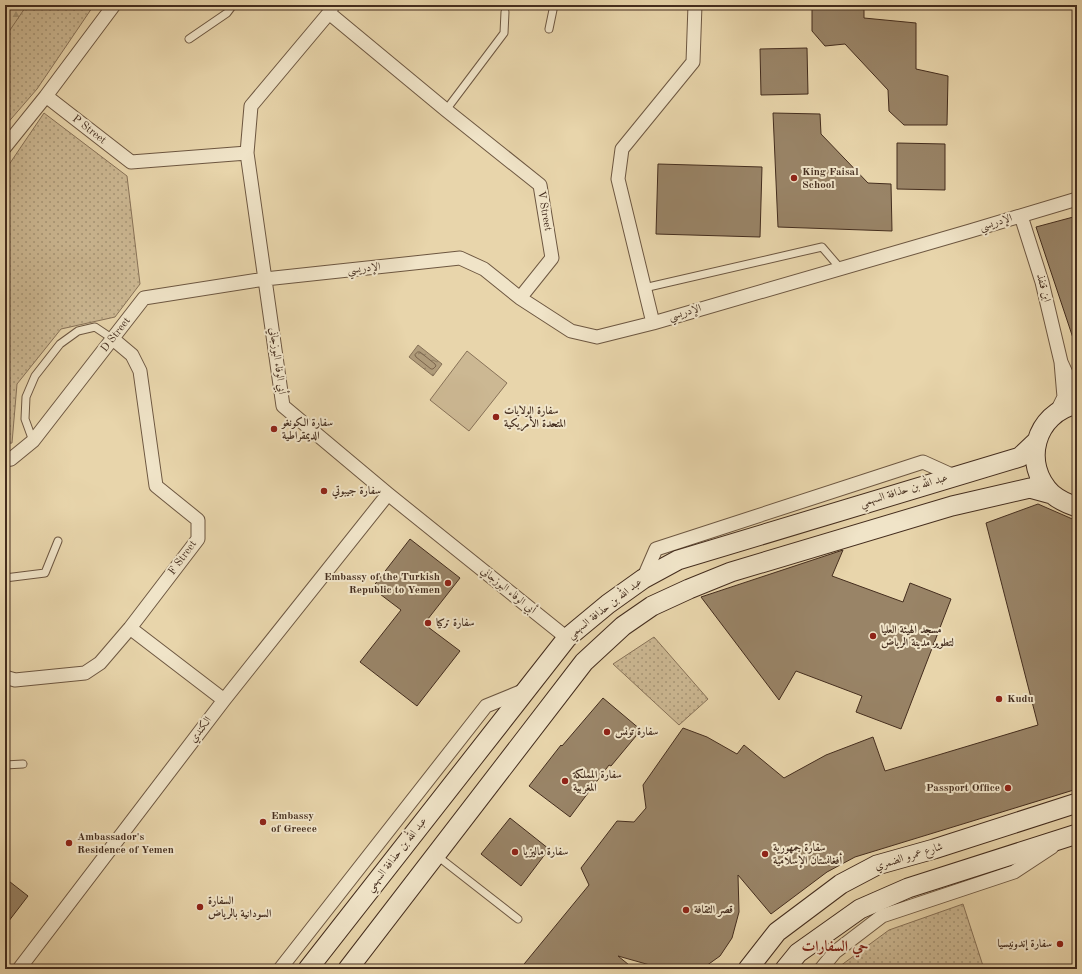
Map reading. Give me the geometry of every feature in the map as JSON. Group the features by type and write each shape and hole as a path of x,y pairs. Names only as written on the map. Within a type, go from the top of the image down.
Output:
{"street":[{"path":"5,146 46,96 114,5"},
{"path":"653,323 618,179 622,150 693,62 695,5"},
{"name":"V Street","path":"331,9 446,110 540,185 552,258 520,298"},
{"name":"أبي الوفاء البوزجاني","path":"331,9 251,106 247,153 283,406 388,494 567,638"},
{"name":"P Street","path":"46,96 131,162 247,153"},
{"name":"الإدريسي","path":"264,279 460,258 484,269 520,298 571,331 596,337 653,323 1077,199"},
{"name":"ابن قنفذ","path":"1021,216 1042,282 1060,362"},
{"name":"D Street","path":"5,460 10,459 33,441 144,298 264,279"},
{"name":"F Street","path":"5,677 15,680 85,673 100,663 130,628 198,539 198,520 156,486 140,372 132,355 113,338"},
{"path":"1060,362 1077,397"},
{"path":"1056,413 1064,397 1060,362"},
{"path":"1077,404 1069,406 1056,413 1044,425 1037,441 1035,455 1037,470 1043,483 1052,494 1064,502 1077,507"},
{"name":"عبد الله بن حذافة السهمي","path":"308,969 567,638 608,604 643,579 678,560 1020,457 1037,441"},
{"path":"348,969 584,662 623,626 652,606 731,572 952,506 1030,488 1052,494"},
{"name":"الكندي","path":"19,969 224,700 388,494"},
{"path":"130,628 224,700"},
{"path":"280,969 486,706 526,690"},
{"name":"شارع عمرو الضمري","path":"748,969 777,932 841,884 877,865 1077,804"},
{"path":"785,969 798,953 860,909 908,888 1072,836"},
{"path":"821,969 835,952 882,916 1014,872 1072,836"}],"lane":[{"path":"189,39 227,13 233,5"},
{"path":"549,29 554,5"},
{"path":"446,110 504,33 505,12"},
{"path":"644,288 822,247 840,268"},
{"path":"33,441 25,419 26,397 35,376 60,344 78,331 95,327 113,338"},
{"path":"5,578 45,573 58,541"},
{"path":"5,765 23,764"},
{"path":"436,854 518,919"}],"green space":[{"path":"5,5 94,5 37,89 5,126"},
{"path":"5,5 27,5 8,33 5,33"},
{"path":"44,113 127,176 140,284 115,317 61,329 17,384 12,443 5,444 5,167 8,166"},
{"path":"467,351 507,383 469,431 430,400"},
{"path":"654,637 708,699 679,725 613,664"},
{"path":"963,904 984,969 836,969 889,930"}],"water":[{"path":"418,345 442,364 433,376 409,357"}],"building":[{"path":"812,5 864,5 864,18 916,23 916,69 948,76 947,125 904,125 889,111 888,90 845,44 825,46 812,31"},
{"path":"807,48 808,94 761,95 760,49"},
{"path":"773,113 820,114 821,134 868,183 891,184 892,231 778,227"},
{"path":"897,143 945,144 945,190 897,189"},
{"path":"658,164 762,167 760,237 656,234"},
{"path":"1077,216 1077,343 1075,344 1036,227"},
{"path":"1038,504 1077,521 1077,789 855,857 827,872 771,914 738,875 739,912 732,938 720,956 706,966 694,969 664,969 618,956 634,969 520,969 589,885 581,868 617,821 634,822 646,808 643,785 683,728 707,737 737,754 744,745 784,778 826,755 873,737 885,771 1038,725 986,523"},
{"path":"410,539 460,578 424,624 460,651 417,706 360,662 401,610 372,588"},
{"path":"843,550 832,576 903,602 910,583 951,599 901,729 856,712 862,696 796,671 779,700 701,597"},
{"path":"603,698 641,730 611,766 609,765 570,817 529,786 561,745 562,746"},
{"name":"سفارة ماليزيا","path":"510,818 549,849 521,886 481,854"},
{"path":"5,878 28,896 5,926"}],"place":[{"name":"King Faisal School","path":"794,178"},
{"name":"سفارة الولايات المتحدة الأمريكية","path":"496,417"},
{"name":"سفارة الكونغو الديمقراطية","path":"274,429"},
{"name":"سفارة جيبوتي","path":"324,491"},
{"name":"Embassy of the Turkish Republic to Yemen","path":"448,583"},
{"name":"سفارة تركيا","path":"428,623"},
{"name":"مسجد الهيئة العليا لتطوير مدينة الرياض","path":"873,636"},
{"name":"Kudu","path":"999,699"},
{"name":"سفارة تونس","path":"607,732"},
{"name":"سفارة المملكة المغربية","path":"565,781"},
{"name":"Passport Office","path":"1008,788"},
{"name":"Embassy of Greece","path":"263,822"},
{"name":"Ambassador's Residence of Yemen","path":"69,843"},
{"name":"سفارة ماليزيا","path":"515,852"},
{"name":"سفارة جمهورية أفغانستان الإسلامية","path":"765,854"},
{"name":"السفارة السودانية بالرياض","path":"200,907"},
{"name":"قصر الثقافة","path":"686,910"},
{"name":"سفارة إندونيسيا","path":"1060,944"}],"district":[{"name":"حي السفارات","path":"835,947"}]}
